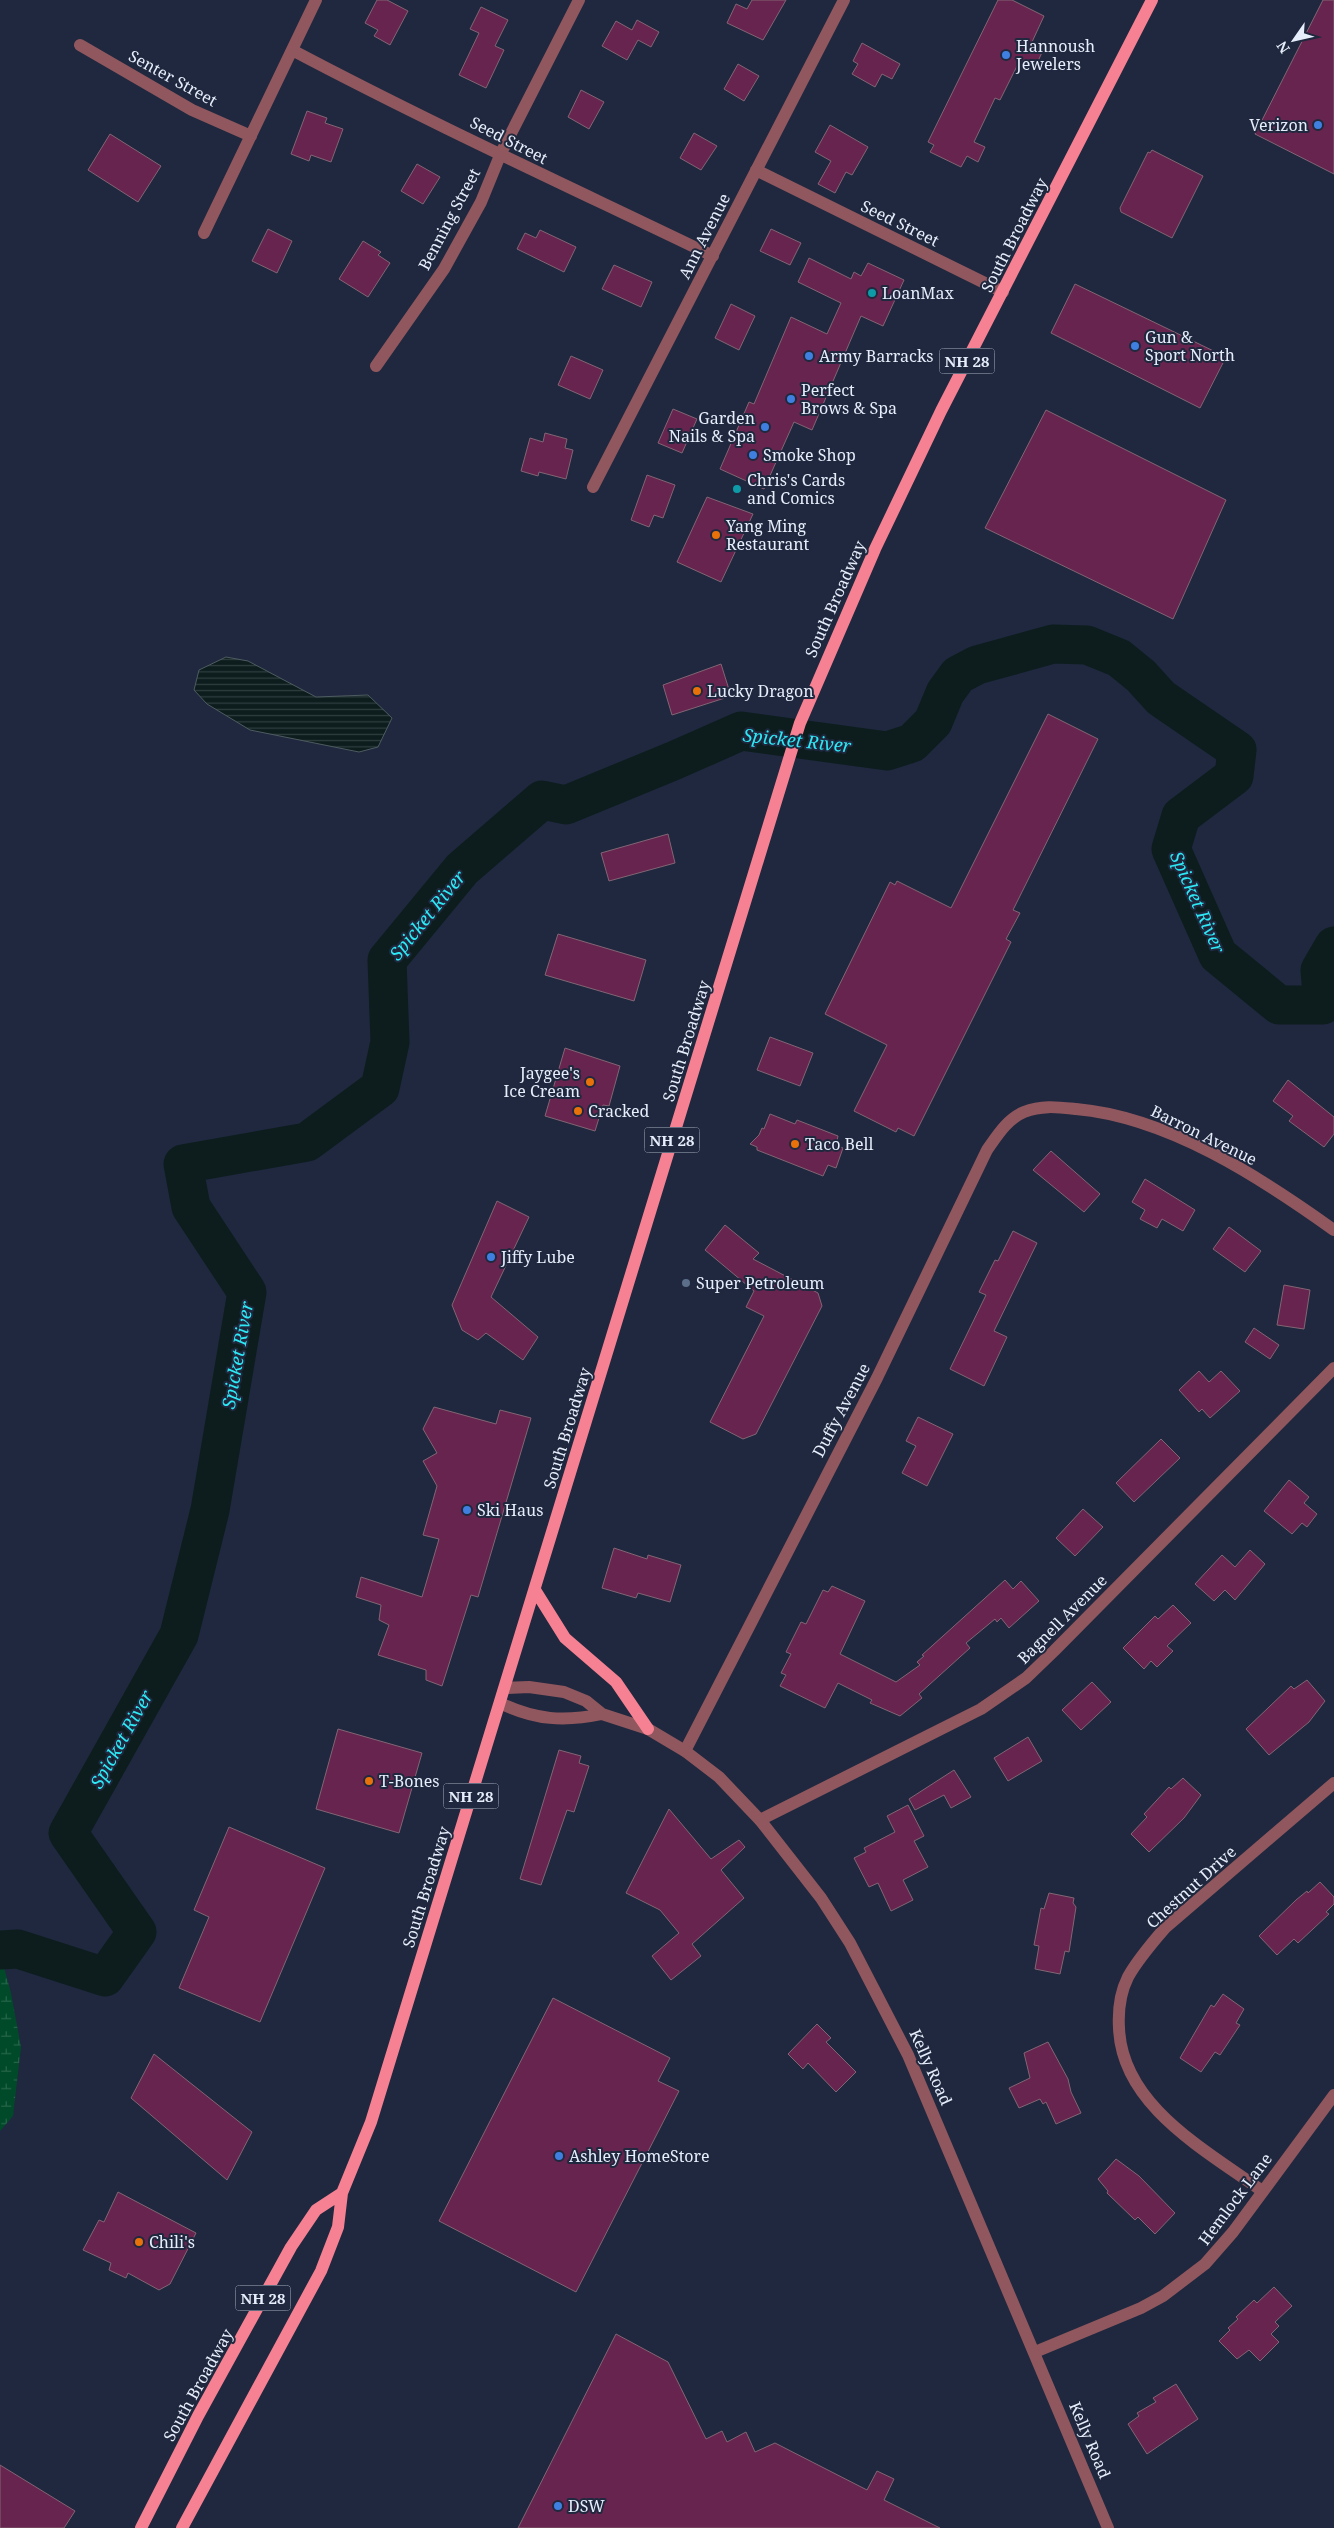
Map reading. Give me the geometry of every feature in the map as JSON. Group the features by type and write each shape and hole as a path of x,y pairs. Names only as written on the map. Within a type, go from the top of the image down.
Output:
{"main road":[{"name":"South Broadway","path":"182,2528 321,2271 338,2227 342,2193 371,2122 506,1688 534,1590 800,723 875,549 941,411 1152,0"},
{"path":"534,1590 565,1638 616,1682 648,1729"},
{"name":"South Broadway","path":"141,2528 198,2416 291,2247 316,2210 342,2193"}],"street":[{"path":"204,233 316,0"},
{"name":"Benning Street","path":"376,366 444,269 481,202 501,153 579,0"},
{"name":"Ann Avenue","path":"593,487 844,0"},
{"name":"Senter Street","path":"80,45 192,110 251,136"},
{"name":"Seed Street","path":"292,50 501,153 545,177 631,215 713,256"},
{"name":"Seed Street","path":"756,170 1003,292"},
{"name":"Barron Avenue","path":"1046,1106 1106,1111 1150,1125 1242,1170 1334,1230"},
{"name":"Duffy Avenue","path":"685,1751 877,1378 987,1150 1001,1129 1022,1113 1046,1106"},
{"name":"Bagnell Avenue","path":"760,1820 966,1717 1004,1695 1054,1651 1334,1368"},
{"name":"Kelly Road","path":"506,1688 529,1687 564,1692 586,1701 602,1714 648,1729 685,1751 718,1777 760,1820 821,1898 850,1943 881,1998 936,2119 1108,2528"},
{"name":"Kelly Road","path":"500,1703 524,1715 547,1719 585,1718 602,1714"},
{"name":"Chestnut Drive","path":"1262,2191 1162,2117 1142,2095 1128,2069 1119,2038 1118,2008 1128,1977 1144,1952 1165,1928 1334,1783"},
{"name":"Hemlock Lane","path":"1035,2352 1141,2308 1178,2286 1205,2264 1222,2245 1334,2095"}],"green space":[{"path":"0,1953 11,1993 21,2047 13,2116 0,2131"}],"shaded area":[{"path":"226,657 248,661 316,697 368,695 392,718 378,747 359,752 250,730 207,704 194,690 199,670"}],"building":[{"path":"377,0 387,0 408,11 390,45 374,36 378,30 365,23"},
{"path":"752,0 786,0 763,40 727,23 736,4 747,9"},
{"path":"998,0 1012,0 1044,16 1032,42 1044,48 1034,70 1019,62 1000,100 995,98 974,142 985,147 978,162 967,156 961,167 930,152 934,145 928,142"},
{"path":"1323,0 1334,0 1334,174 1255,134"},
{"path":"481,7 508,20 495,46 504,50 486,88 459,75 479,33 470,29"},
{"path":"637,20 659,32 651,47 638,40 627,60 602,46 616,21 632,30"},
{"path":"862,43 900,64 892,79 882,74 875,87 852,74 858,64 853,61"},
{"path":"738,64 759,76 744,101 724,89"},
{"path":"581,90 604,102 589,129 568,117"},
{"path":"307,111 327,118 325,123 343,129 331,162 311,155 309,161 291,154"},
{"path":"830,125 868,147 852,175 846,172 835,193 818,184 831,161 815,152"},
{"path":"694,133 717,146 701,170 680,158"},
{"path":"110,134 161,166 138,202 88,170"},
{"path":"1152,150 1203,176 1172,238 1121,212 1120,208 1148,152 1150,153"},
{"path":"417,164 440,177 423,204 401,191"},
{"path":"268,229 292,241 277,273 252,261"},
{"path":"771,229 801,243 790,265 760,251"},
{"path":"540,230 576,247 564,272 517,249 525,233 536,238"},
{"path":"363,241 381,252 378,255 390,263 368,297 339,279"},
{"path":"809,258 851,279 854,272 861,276 868,263 904,280 883,326 861,316 812,430 794,422 764,489 720,469 749,402 754,404 791,317 827,334 841,303 798,282"},
{"path":"614,265 652,282 641,307 602,289"},
{"path":"1075,284 1226,357 1200,408 1051,333"},
{"path":"731,304 755,316 739,350 715,338"},
{"path":"571,356 603,370 590,399 558,385"},
{"path":"673,409 697,419 682,453 658,443"},
{"path":"1046,410 1226,500 1173,619 985,528"},
{"path":"545,433 567,439 565,448 573,450 566,479 539,472 538,476 521,471 530,438 543,442"},
{"path":"647,475 675,485 663,518 654,515 649,527 631,520"},
{"name":"Yang Ming Restaurant","path":"707,497 753,514 721,582 677,562"},
{"name":"Lucky Dragon","path":"721,664 731,696 672,715 663,685"},
{"path":"1048,714 1098,739 1013,910 1020,913 1006,939 1011,942 914,1136 898,1128 896,1132 854,1111 887,1045 825,1014 890,882 895,885 897,881 951,908"},
{"path":"668,834 675,863 609,881 601,853"},
{"path":"558,934 646,960 634,1001 545,975"},
{"path":"770,1037 813,1053 800,1086 757,1070"},
{"path":"565,1048 620,1066 609,1106 603,1105 595,1131 545,1116"},
{"path":"1288,1080 1334,1117 1334,1134 1324,1147 1289,1121 1293,1116 1273,1101"},
{"name":"Taco Bell","path":"770,1114 795,1124 797,1120 838,1136 836,1145 843,1148 836,1168 828,1165 823,1176 757,1150 757,1147 750,1144 759,1135 762,1128 764,1129"},
{"path":"1051,1151 1100,1194 1084,1212 1033,1170"},
{"path":"1145,1179 1195,1210 1183,1231 1162,1219 1157,1228 1140,1219 1145,1210 1132,1202"},
{"name":"Jiffy Lube","path":"497,1201 529,1217 491,1297 538,1337 523,1360 486,1333 478,1340 462,1330 452,1305"},
{"path":"725,1225 759,1253 753,1259 818,1293 822,1306 756,1434 743,1439 710,1422 764,1316 746,1307 754,1291 705,1250"},
{"path":"1229,1227 1261,1251 1245,1272 1213,1249"},
{"path":"1013,1231 1037,1243 994,1331 1007,1337 984,1386 950,1369 986,1295 979,1292 995,1260 998,1261"},
{"path":"1284,1285 1310,1290 1304,1329 1277,1325"},
{"path":"1254,1328 1279,1345 1270,1359 1245,1342"},
{"path":"1199,1371 1209,1382 1221,1371 1240,1391 1210,1418 1202,1409 1199,1412 1179,1390"},
{"name":"Ski Haus","path":"434,1407 496,1424 500,1410 531,1418 478,1597 471,1595 442,1686 426,1680 426,1670 378,1655 389,1625 379,1620 381,1605 356,1597 361,1577 422,1597 439,1539 423,1535 437,1486 423,1461 437,1453 423,1429"},
{"path":"918,1417 953,1434 927,1486 902,1473 916,1446 906,1441"},
{"path":"1161,1439 1180,1458 1134,1502 1116,1483"},
{"path":"1289,1480 1309,1497 1304,1503 1317,1514 1307,1527 1302,1523 1292,1534 1264,1511"},
{"path":"1083,1509 1103,1527 1075,1556 1056,1538"},
{"path":"614,1548 647,1559 648,1555 681,1565 670,1602 638,1593 636,1598 602,1588"},
{"path":"1250,1550 1265,1564 1235,1600 1225,1590 1214,1601 1195,1584 1222,1555 1235,1567"},
{"path":"1005,1580 1013,1589 1021,1581 1039,1601 1009,1628 1001,1618 997,1622 995,1619 966,1643 970,1648 919,1694 922,1698 900,1716 870,1703 872,1700 838,1683 825,1708 780,1686 786,1675 781,1673 791,1654 786,1652 801,1622 806,1624 823,1590 828,1592 832,1586 865,1601 840,1654 896,1682 920,1665 917,1662 924,1656 922,1655"},
{"path":"1173,1605 1191,1623 1167,1646 1173,1651 1157,1667 1151,1661 1144,1669 1123,1648 1155,1616 1158,1619"},
{"path":"1307,1680 1325,1701 1309,1722 1269,1755 1246,1729 1291,1686 1294,1689"},
{"path":"1092,1682 1111,1702 1081,1730 1062,1710"},
{"name":"T-Bones","path":"338,1729 422,1753 399,1833 316,1809"},
{"path":"1028,1737 1042,1761 1008,1781 994,1758"},
{"path":"559,1750 581,1756 579,1763 589,1766 574,1812 567,1810 541,1885 520,1879"},
{"path":"954,1770 971,1797 951,1808 944,1795 915,1810 909,1799"},
{"path":"1183,1778 1201,1795 1184,1818 1149,1852 1131,1834 1147,1817 1144,1814 1169,1787 1171,1789"},
{"path":"908,1805 924,1836 914,1841 928,1867 903,1880 913,1900 891,1911 878,1883 869,1887 854,1858 866,1852 864,1848 895,1832 887,1816"},
{"path":"669,1809 711,1859 739,1840 745,1847 721,1870 744,1898 692,1944 701,1956 671,1980 652,1956 679,1933 660,1910 626,1893"},
{"path":"229,1827 325,1868 260,2022 179,1988 209,1917 194,1910"},
{"path":"1320,1882 1334,1897 1334,1904 1326,1912 1329,1914 1298,1943 1294,1939 1277,1955 1259,1936 1296,1900 1307,1891 1308,1893"},
{"path":"1049,1893 1074,1898 1073,1903 1076,1907 1069,1952 1065,1951 1060,1974 1035,1969 1039,1946 1034,1945 1041,1908 1044,1909"},
{"path":"1223,1994 1244,2009 1236,2023 1240,2025 1220,2055 1215,2052 1201,2072 1180,2058 1211,2005 1214,2007"},
{"name":"Ashley HomeStore","path":"553,1998 670,2058 658,2081 679,2091 576,2292 439,2221"},
{"path":"817,2024 831,2038 826,2042 856,2072 836,2092 808,2063 803,2069 788,2054"},
{"path":"1048,2042 1068,2079 1071,2092 1081,2113 1056,2124 1046,2102 1043,2104 1040,2099 1019,2108 1009,2088 1030,2078 1024,2053"},
{"path":"154,2054 252,2132 227,2180 131,2098"},
{"path":"1116,2159 1139,2176 1175,2213 1155,2234 1138,2217 1135,2220 1107,2193 1108,2191 1098,2179"},
{"name":"Chili's","path":"118,2192 196,2233 170,2284 159,2290 128,2273 126,2278 109,2270 111,2263 83,2250 99,2220 104,2222"},
{"path":"1274,2287 1292,2306 1275,2322 1279,2326 1271,2334 1279,2342 1260,2361 1249,2350 1237,2359 1219,2341 1230,2330 1228,2328 1238,2319 1236,2317 1254,2300 1257,2303"},
{"path":"616,2334 668,2362 706,2439 722,2431 727,2442 746,2432 755,2452 775,2443 867,2490 877,2471 894,2479 884,2500 940,2528 518,2528"},
{"path":"1176,2384 1198,2419 1147,2454 1128,2424 1139,2416 1137,2413 1156,2402 1153,2398"},
{"path":"0,2465 75,2511 64,2528 0,2528"}],"waterway":[{"name":"Spicket River","path":"0,1950 18,1949 105,1977 137,1932 68,1833 179,1635 210,1510 247,1292 191,1207 183,1164 307,1142 380,1088 390,1042 387,960 462,869 542,800 566,805 741,731 887,751 912,743 933,722 945,693 958,675 977,665 1053,644 1087,645 1119,658 1141,676 1161,698 1237,750 1234,776 1181,816 1171,849 1218,955 1279,1005 1323,1005 1320,970 1334,946"}],"place":[{"name":"Hannoush Jewelers","path":"1006,55"},
{"name":"Verizon","path":"1318,125"},
{"name":"LoanMax","path":"872,293"},
{"name":"Gun & Sport North","path":"1135,346"},
{"name":"Army Barracks","path":"809,356"},
{"name":"Perfect Brows & Spa","path":"791,399"},
{"name":"Garden Nails & Spa","path":"765,427"},
{"name":"Smoke Shop","path":"753,455"},
{"name":"Chris's Cards and Comics","path":"737,489"},
{"name":"Yang Ming Restaurant","path":"716,535"},
{"name":"Lucky Dragon","path":"697,691"},
{"name":"Jaygee's Ice Cream","path":"590,1082"},
{"name":"Cracked","path":"578,1111"},
{"name":"Taco Bell","path":"795,1144"},
{"name":"Jiffy Lube","path":"491,1257"},
{"name":"Super Petroleum","path":"686,1283"},
{"name":"Ski Haus","path":"467,1510"},
{"name":"T-Bones","path":"369,1781"},
{"name":"Ashley HomeStore","path":"559,2156"},
{"name":"Chili's","path":"139,2242"},
{"name":"DSW","path":"558,2506"}]}
